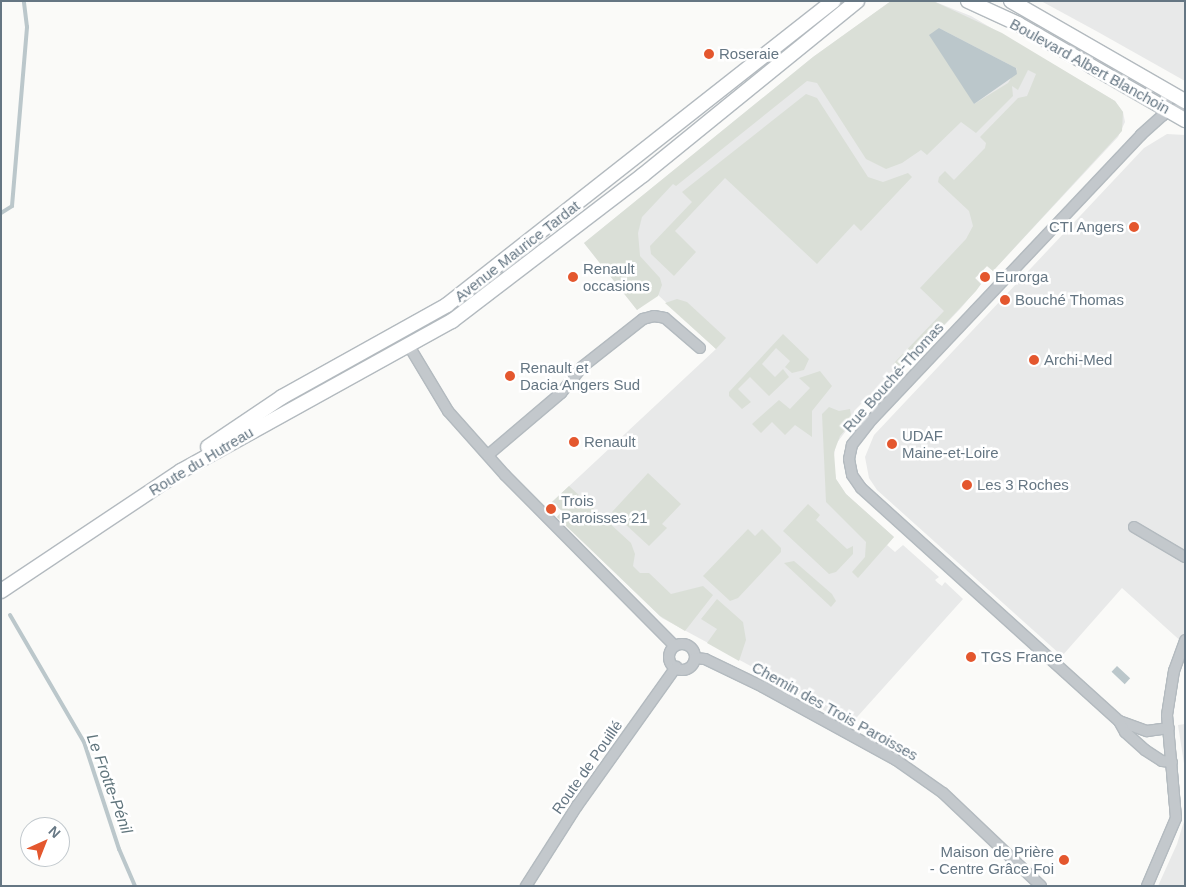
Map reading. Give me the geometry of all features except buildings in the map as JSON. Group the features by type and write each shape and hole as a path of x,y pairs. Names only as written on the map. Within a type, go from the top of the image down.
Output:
{"street":[{"name":"Avenue Maurice Tardat","path":"181,471 198,455 282,397 448,305 834,1"},
{"name":"Avenue Maurice Tardat","path":"409,346 452,321 636,181 857,1"},
{"name":"Boulevard Albert Blanchoin","path":"968,1 1018,24 1185,120"},
{"name":"Boulevard Albert Blanchoin","path":"1011,1 1185,101"},
{"path":"1161,87 1168,99 1166,110 1185,109"},
{"name":"Rue Bouché-Thomas","path":"1166,110 869,423 852,445 849,459 852,475 861,488 1119,721 1125,732 1145,750 1162,761 1172,762"},
{"path":"488,455 561,394 582,367 643,319 654,316 665,318 700,348"},
{"path":"409,346 448,411 488,455 675,646"},
{"name":"Route du Hutreau","path":"1,591 181,471 409,346"},
{"path":"1134,527 1185,557"},
{"path":"1147,886 1175,824 1169,728 1171,685 1185,640"},
{"path":"687,645 695,658 688,668 676,667 670,657 675,646 687,645"},
{"name":"Chemin des Trois Paroisses","path":"695,658 705,659 763,686 896,760 943,794 1041,886"},
{"name":"Route de Pouillé","path":"526,886 578,806 676,667"},
{"name":"Rue Bouché-Thomas","path":"1119,721 1146,731 1169,728"}],"shaded area":[{"path":"891,1 933,1 971,16 1115,101 1123,112 1125,122 1118,137 993,271 987,266 975,278 981,284 961,308 897,375 886,379 854,411 855,419 836,444 833,461 836,479 846,494 894,537 887,545 895,552 903,545 939,577 935,580 938,583 942,586 945,582 963,599 849,726 773,678 662,618 557,517 562,511 552,502 716,349 657,294 637,310 584,243 813,57"},
{"path":"891,1 933,1 1002,33 1115,101 1123,112 1122,131 993,271 987,266 975,278 981,284 976,291 897,375 893,364 944,311 920,288 966,239 973,226 969,211 938,182 939,177 945,171 954,180 985,148 986,143 980,137 1018,98 1027,96 1036,74 1028,70 1018,90 1012,86 1013,96 976,133 961,122 927,155 921,150 902,163 886,169 866,159 817,83 807,81 676,186 673,184 642,217 638,233 640,256 660,278 662,285 658,296 637,310 584,243 813,57","holes":["939,28 1016,68 1008,83 974,104"]},
{"path":"1041,1 1185,1 1185,81 1098,32"},
{"path":"939,28 1016,68 1017,74 974,104 929,35"},
{"path":"806,94 817,98 868,177 883,182 908,173 912,177 861,231 854,224 817,264 725,178 675,231 696,252 674,276 651,254 650,246 692,202 682,192"},
{"path":"1167,134 1185,135 1185,645 1122,588 1062,656 877,490 869,478 865,457 874,435 1144,148"},
{"path":"677,299 687,302 726,338 716,349 665,303"},
{"path":"783,334 809,359 804,370 792,373 785,367 790,361 776,348 762,364 775,377 783,369 789,377 769,396 750,377 738,389 751,402 742,409 729,396 729,392"},
{"path":"820,371 832,386 812,411 812,437 795,425 785,435 772,422 761,433 752,424 779,400 790,409 810,388 799,378"},
{"path":"829,407 839,411 850,409 852,422 840,436 834,452 836,479 846,494 894,537 858,578 852,572 865,557 866,542 826,502 822,414"},
{"path":"648,473 681,504 662,524 667,528 649,546 612,512"},
{"path":"569,486 631,543 635,554 633,566 640,573 649,573 671,594 703,586 713,595 685,631 660,616 557,517 562,511 552,502"},
{"path":"808,504 820,515 816,520 847,549 853,546 853,554 836,572 829,574 783,531"},
{"path":"748,529 755,536 762,529 781,548 781,552 738,598 730,601 703,576"},
{"path":"794,561 832,594 836,601 831,607 784,563"},
{"path":"717,599 743,622 746,640 739,661 707,643 717,629 701,619"},
{"path":"1117,666 1130,678 1125,684 1112,672"},
{"path":"1185,724 1185,770 1178,725"},
{"path":"1185,818 1185,886 1158,886 1177,844"}],"waterway":[{"name":"Le Frotte-Pénil","path":"1,213 12,206 27,27 24,1"},
{"name":"Le Frotte-Pénil","path":"10,615 84,742 119,849 135,886"}],"place":[{"name":"Roseraie","path":"709,54"},
{"name":"CTI Angers","path":"1134,227"},
{"name":"Renault occasions","path":"573,277"},
{"name":"Eurorga","path":"985,277"},
{"name":"Bouché Thomas","path":"1005,300"},
{"name":"Archi-Med","path":"1034,360"},
{"name":"Renault et Dacia Angers Sud","path":"510,376"},
{"name":"Renault","path":"574,442"},
{"name":"UDAF Maine-et-Loire","path":"892,444"},
{"name":"Les 3 Roches","path":"967,485"},
{"name":"Trois Paroisses 21","path":"551,509"},
{"name":"TGS France","path":"971,657"},
{"name":"Maison de Prière - Centre Grâce Foi","path":"1064,860"}]}
